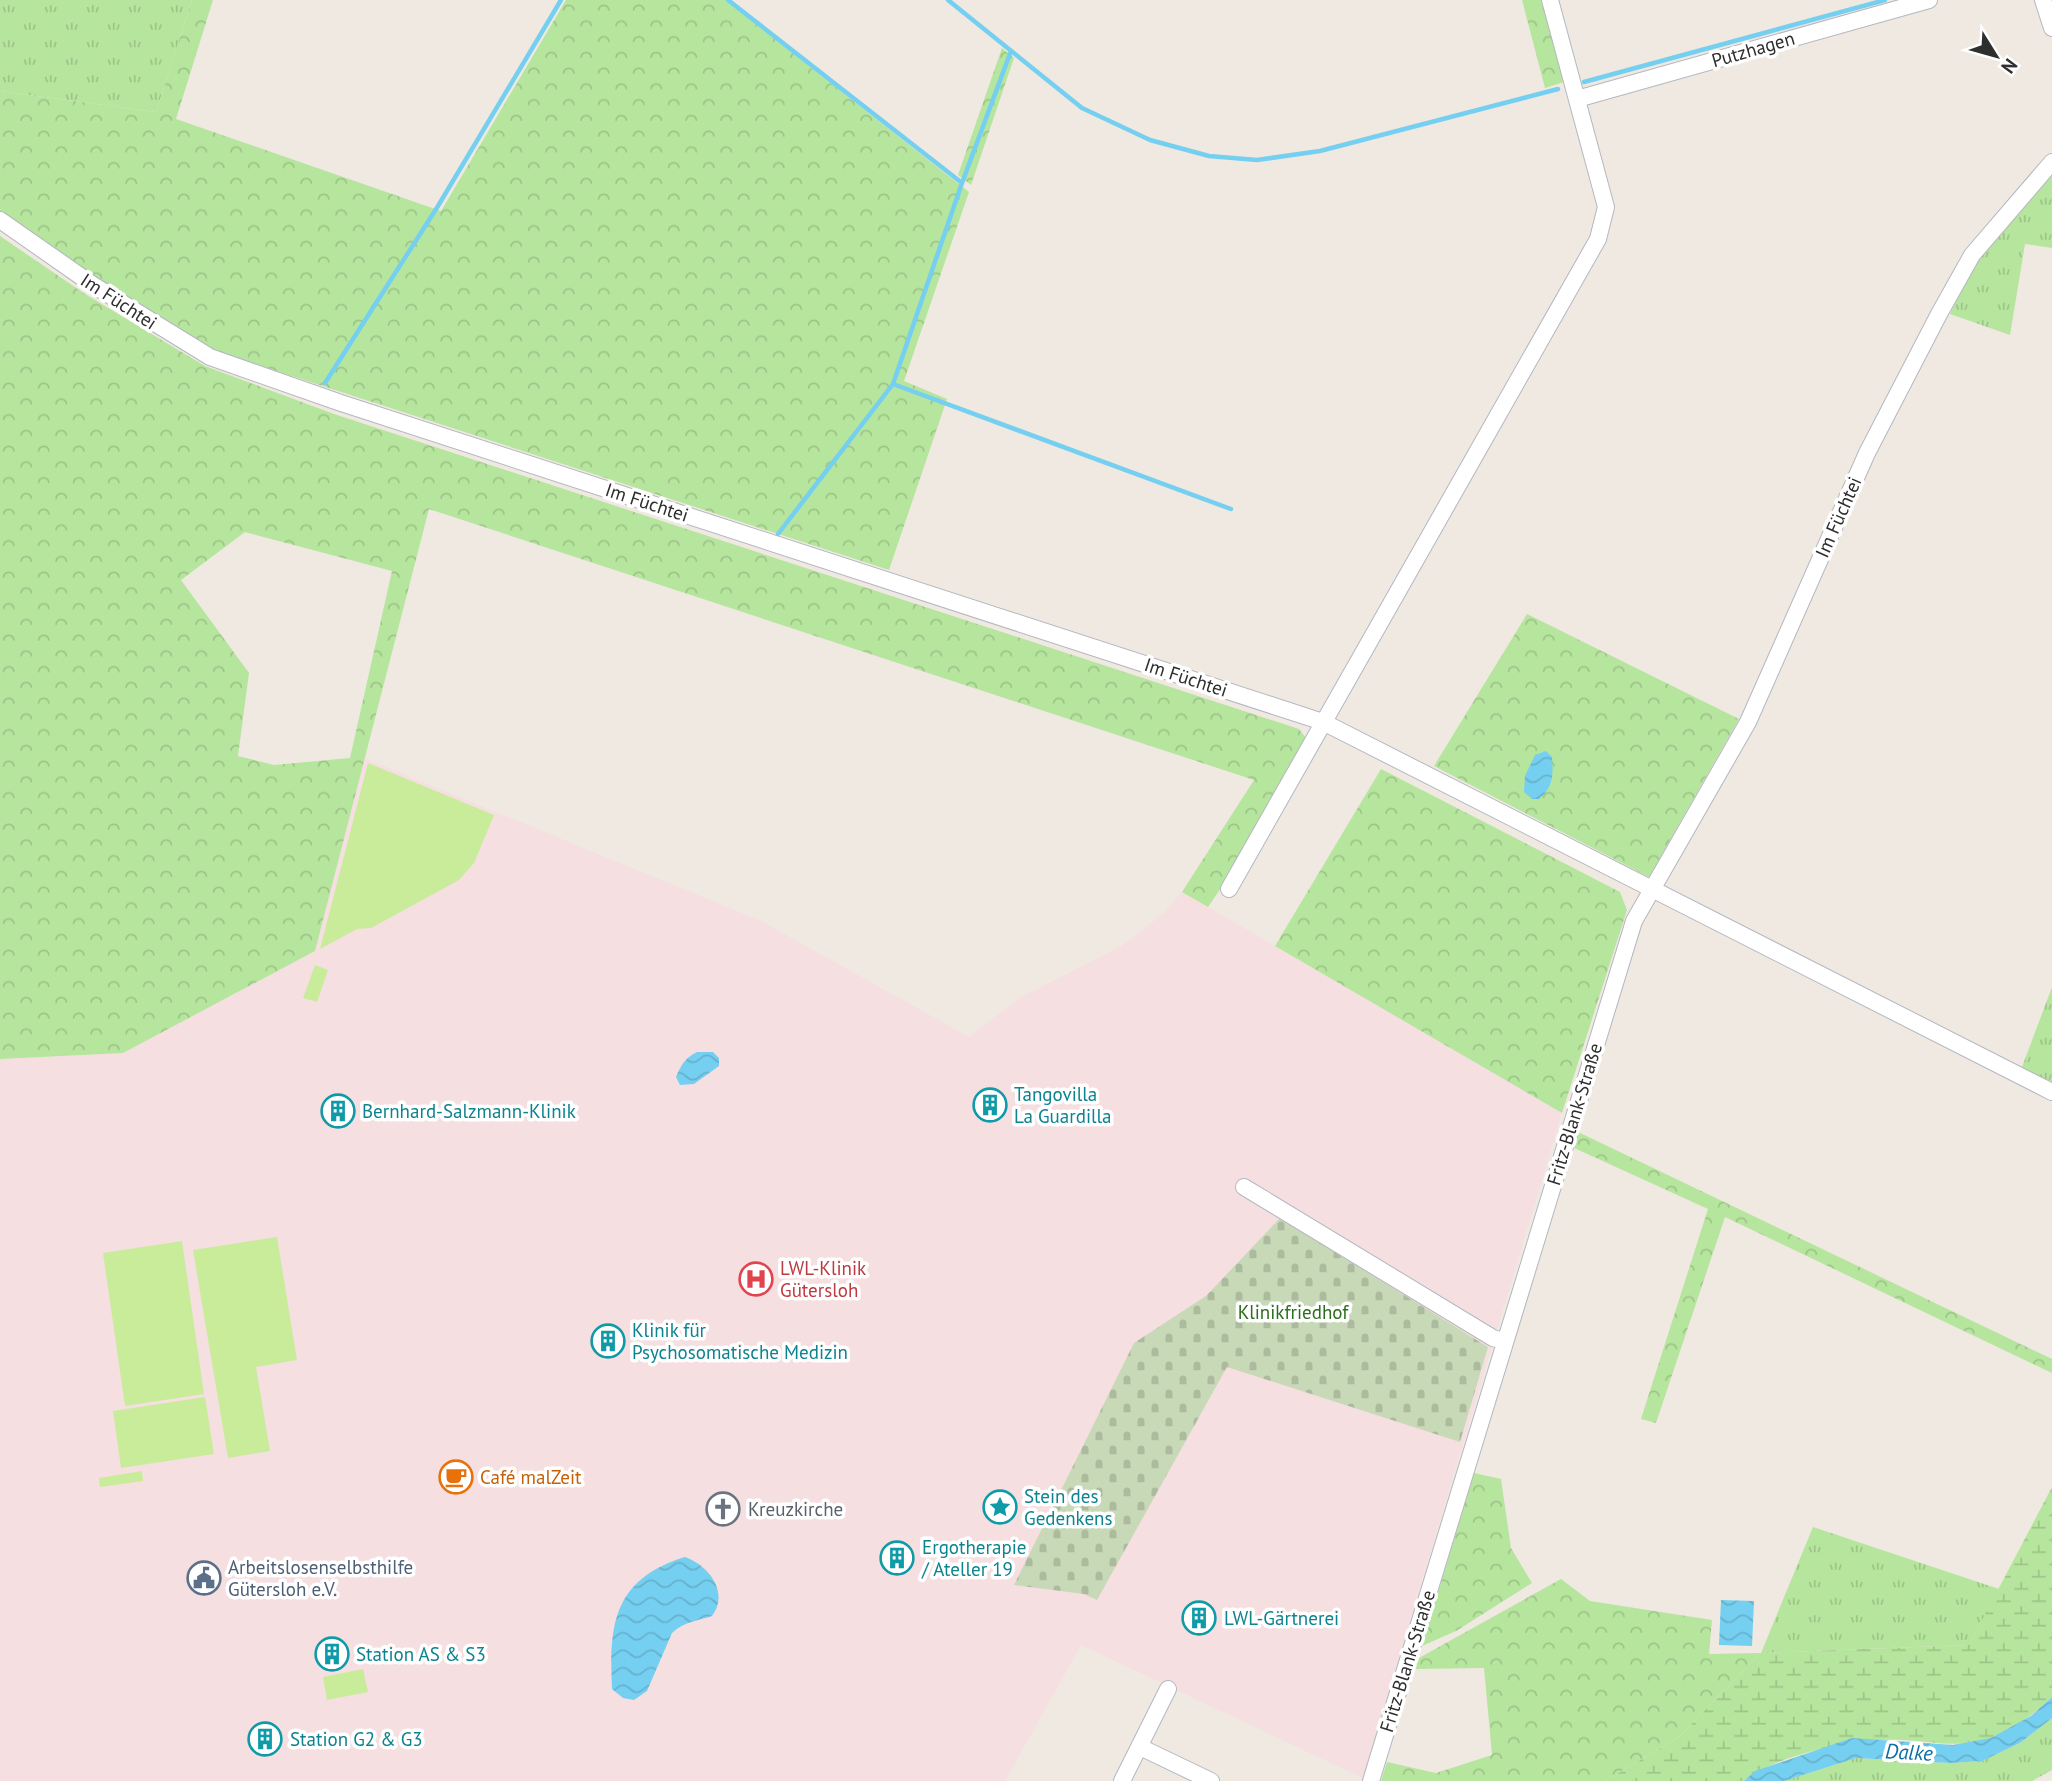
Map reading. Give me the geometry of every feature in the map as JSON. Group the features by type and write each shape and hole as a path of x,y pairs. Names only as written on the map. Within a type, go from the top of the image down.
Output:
{"street":[{"path":"1228,889 1312,747 1323,722 1598,239 1606,207 1550,0"},
{"name":"Putzhagen","path":"1577,99 1929,0"},
{"path":"2043,0 2052,28"},
{"name":"Im Füchtei","path":"1650,889 1748,722 1867,453 1965,267 2003,215 2052,162"},
{"name":"Im Füchtei","path":"0,220 93,285 210,357 341,403 1323,722 2052,1092"},
{"name":"Fritz-Blank-Straße","path":"1371,1781 1503,1341 1634,920 1650,889"},
{"path":"1244,1187 1493,1338 1503,1341"},
{"path":"1122,1781 1168,1689"},
{"path":"1140,1747 1210,1781"}],"shaded area":[{"name":"LWL-Klinik Gütersloh","path":"364,758 761,921 969,1037 1021,997 1120,947 1164,913 1182,892 1562,1113 1363,1778 1081,1645 1005,1781 0,1781 0,1059 123,1053 315,951"}],"green space":[{"path":"0,0 192,0 156,112 0,91"},
{"path":"192,0 213,0 176,119 441,211 566,0 725,0 969,192 904,381 947,399 889,570 212,350 96,279 0,212 0,91 156,112"},
{"path":"1522,0 1541,0 1564,82 1545,88"},
{"path":"1002,48 1014,58 971,185 958,175"},
{"path":"2052,172 2052,248 2025,244 2010,335 1950,314 1978,257"},
{"path":"0,236 85,294 205,366 334,414 1299,729 1306,738 1235,867 1208,907 1182,892 1254,780 429,509 315,951 123,1053 0,1059","holes":["245,532 392,571 350,758 274,765 238,756 249,673 181,580"]},
{"path":"1527,614 1739,719 1649,877 1434,766"},
{"path":"368,763 494,815 474,863 459,880 371,928 357,929 320,949"},
{"path":"1381,769 1620,892 1627,910 1562,1113 1275,946"},
{"path":"315,965 328,970 317,1002 303,998"},
{"path":"2052,987 2052,1083 2022,1067"},
{"path":"1576,1131 2052,1359 2052,1373 1725,1217 1656,1423 1641,1419 1708,1209 1572,1147"},
{"name":"Klinikfriedhof","path":"1280,1218 1488,1347 1460,1442 1227,1367 1097,1600 1084,1594 1014,1585 1134,1343 1206,1296"},
{"path":"277,1237 297,1360 256,1367 270,1451 228,1458 193,1250"},
{"path":"182,1241 204,1394 125,1406 103,1253"},
{"path":"205,1397 214,1454 121,1468 113,1411"},
{"path":"142,1471 143,1481 100,1487 99,1478"},
{"path":"1474,1473 1501,1479 1511,1548 1532,1583 1456,1631 1422,1646"},
{"path":"2052,1487 2052,1697 2015,1727 1978,1742 1946,1744 1886,1740 1820,1749 1758,1771 1744,1781 1605,1781 1679,1737 1761,1653 1969,1645"},
{"path":"1813,1527 1999,1589 1969,1645 1761,1653"},
{"path":"1561,1579 1590,1601 1712,1620 1709,1654 1761,1653 1679,1737 1605,1781 1381,1781 1387,1762 1436,1773 1492,1755 1484,1668 1415,1669 1419,1658"},
{"path":"363,1669 368,1692 327,1700 323,1677"},
{"path":"2052,1718 2052,1770 2032,1781 1784,1781 1856,1758 1950,1763 1982,1761 2020,1743"}],"water":[{"path":"1546,751 1552,757 1552,780 1548,790 1539,799 1532,799 1524,792 1525,776 1535,755"},
{"path":"697,1052 713,1052 719,1058 719,1066 694,1084 680,1085 676,1077 680,1069 686,1059"},
{"path":"685,1557 701,1566 714,1581 719,1598 717,1607 712,1616 686,1624 672,1633 647,1691 634,1700 623,1698 612,1689 611,1665 615,1624 621,1606 630,1591 643,1578 661,1566"},
{"path":"1721,1600 1754,1601 1752,1646 1719,1645"},
{"name":"Dalke","path":"2052,1697 2052,1718 2020,1743 1982,1761 1950,1763 1856,1758 1784,1781 1744,1781 1755,1771 1852,1738 1953,1745 1991,1738 2031,1716"}],"waterway":[{"path":"325,383 438,206 561,0"},
{"path":"728,0 962,183 893,384 778,534"},
{"path":"948,0 1082,108 1150,140 1209,156 1257,160 1320,151 1558,89"},
{"path":"1584,82 1885,0"},
{"path":"962,183 1011,51"},
{"path":"893,384 1231,509"}],"place":[{"name":"Tangovilla La Guardilla","path":"990,1105"},
{"name":"Bernhard-Salzmann-Klinik","path":"338,1111"},
{"name":"LWL-Klinik Gütersloh","path":"756,1279"},
{"name":"Klinik für Psychosomatische Medizin","path":"608,1341"},
{"name":"Café malZeit","path":"456,1477"},
{"name":"Stein des Gedenkens","path":"1000,1507"},
{"name":"Kreuzkirche","path":"723,1509"},
{"name":"Ergotherapie / Ateller 19","path":"897,1558"},
{"name":"Arbeitslosenselbsthilfe Gütersloh e.V.","path":"204,1578"},
{"name":"LWL-Gärtnerei","path":"1199,1618"},
{"name":"Station AS & S3","path":"332,1654"},
{"name":"Station G2 & G3","path":"265,1739"}]}
